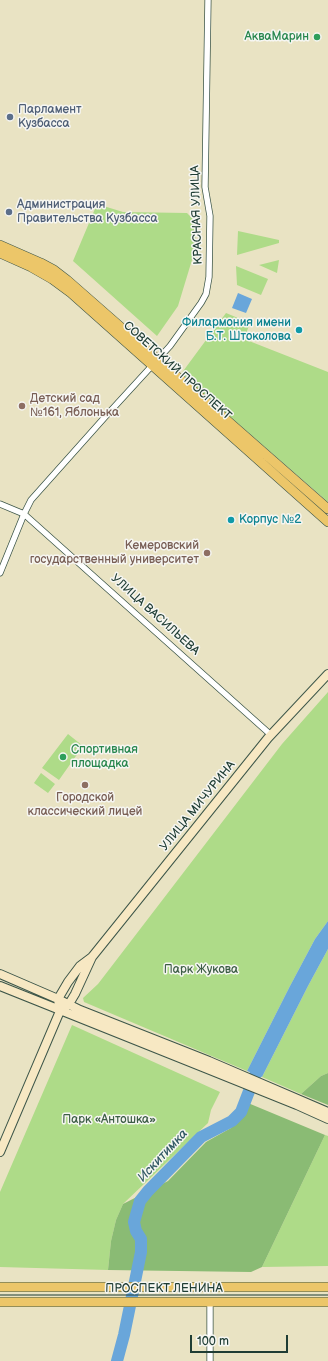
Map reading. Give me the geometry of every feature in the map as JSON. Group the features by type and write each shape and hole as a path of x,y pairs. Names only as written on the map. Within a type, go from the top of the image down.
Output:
{"main road":[{"name":"СОВЕТСКИЙ ПРОСПЕКТ","path":"0,245 54,270 328,522"},
{"name":"СОВЕТСКИЙ ПРОСПЕКТ","path":"0,253 52,278 155,362 328,509"},
{"name":"УЛИЦА МИЧУРИНА","path":"58,999 63,988 80,966 92,957 271,735 328,674"},
{"name":"УЛИЦА МИЧУРИНА","path":"0,1152 60,1011 69,1004 76,994 92,957"},
{"path":"0,974 207,1064 298,1102 328,1112"},
{"path":"0,986 60,1011 207,1064"},
{"path":"58,999 60,1011"},
{"path":"298,1102 328,1119"},
{"name":"ПРОСПЕКТ ЛЕНИНА","path":"0,1287 173,1288 328,1286"},
{"name":"ПРОСПЕКТ ЛЕНИНА","path":"0,1302 328,1302"}],"street":[{"name":"КРАСНАЯ УЛИЦА","path":"0,573 31,500 170,346 201,303 209,285 210,216 205,188 208,0"},
{"name":"УЛИЦА ВАСИЛЬЕВА","path":"0,504 24,514 271,735"},
{"path":"210,1301 210,1361"}],"green space":[{"path":"97,204 123,212 187,213 196,222 195,250 178,306 157,336 73,261"},
{"path":"238,231 279,240 279,243 237,255"},
{"path":"279,260 277,273 259,265"},
{"path":"236,266 268,279 261,295 237,285"},
{"path":"226,313 250,323 244,339 328,372 328,502 181,374"},
{"name":"Парк Жукова","path":"328,692 328,921 315,939 247,1071 84,1002 83,998 98,984 282,744"},
{"name":"Спортивная площадка","path":"68,734 83,746 59,780 42,768"},
{"path":"41,773 55,784 48,793 34,783"},
{"path":"328,949 328,1073 321,1076 301,1094 262,1077"},
{"name":"Парк «Антошка»","path":"72,1025 220,1092 211,1110 208,1123 123,1204 116,1220 111,1241 108,1270 0,1267 0,1192"},
{"path":"328,1073 328,1105 301,1094 321,1076"},
{"path":"248,1103 325,1135 262,1267 251,1272 108,1270 111,1241 116,1220 123,1204 168,1181 206,1142 231,1128 242,1115"},
{"path":"325,1135 328,1136 328,1266 262,1267"}],"water":[{"path":"238,293 252,299 246,313 232,308"},
{"path":"328,921 328,949 262,1077 247,1071 315,939"}],"waterway":[{"name":"Искитимка","path":"117,1361 124,1335 141,1252 141,1239 136,1231 134,1222 140,1201 201,1137 232,1121 241,1112 261,1060"}],"tram line":[{"path":"0,1295 328,1295"}],"place":[{"name":"АкваМарин","path":"317,37"},
{"name":"Парламент Кузбасса","path":"10,117"},
{"name":"Администрация Правительства Кузбасса","path":"9,212"},
{"name":"Филармония имени Б.Т. Штоколова","path":"299,330"},
{"name":"Детский сад №161, Яблонька","path":"22,406"},
{"name":"Корпус №2","path":"231,520"},
{"name":"Кемеровский государственный университет","path":"207,553"},
{"name":"Спортивная площадка","path":"63,757"},
{"name":"Городской классический лицей","path":"85,785"}]}
